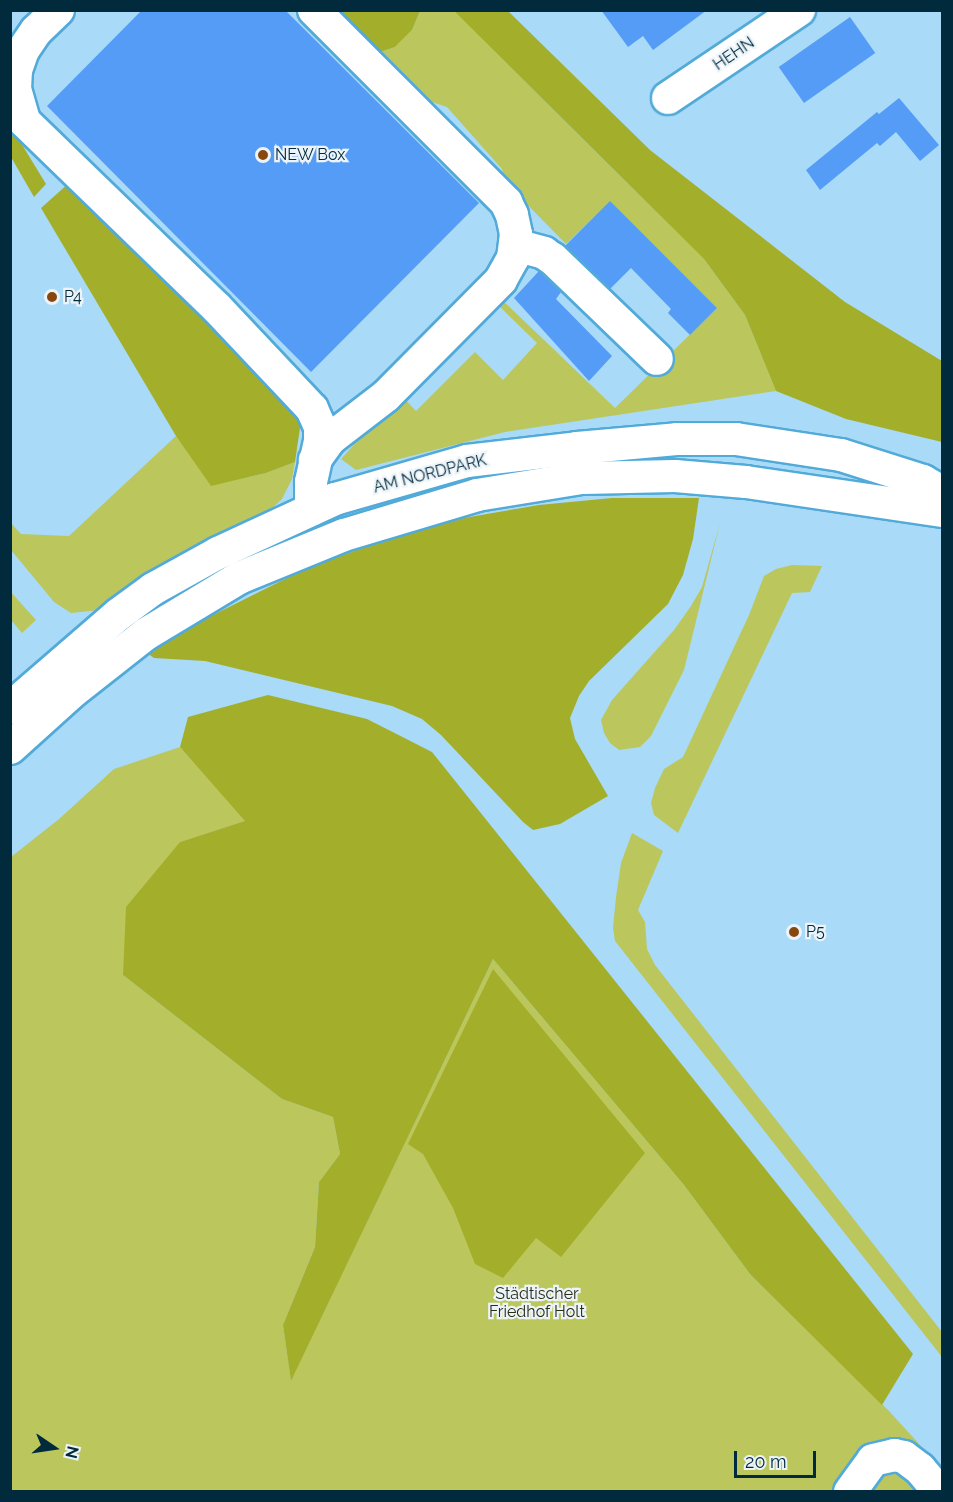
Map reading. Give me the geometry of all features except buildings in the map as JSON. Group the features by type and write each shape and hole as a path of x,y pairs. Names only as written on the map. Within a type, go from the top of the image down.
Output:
{"street":[{"path":"58,10 36,31 23,50 16,70 15,89 24,121 216,307 312,409 320,427 320,441 311,482 311,510"},
{"path":"314,10 506,202 512,215 515,245 513,258 501,280 386,396 330,440 315,460"},
{"name":"HEHN","path":"668,98 799,10"},
{"path":"515,245 544,252 553,259 657,359"},
{"path":"312,409 338,416 363,413"},
{"name":"AM NORDPARK","path":"10,708 118,615 153,589 218,553 335,499 467,461 676,439 736,439 841,455 923,481 942,492"},
{"name":"AM NORDPARK","path":"10,748 71,693 146,634 238,578 344,535 477,495 582,478 675,476 746,482 942,511"},
{"path":"850,1491 873,1460 894,1455 904,1457 920,1469 939,1491"}],"green space":[{"path":"330,11 420,11 412,30 395,47 374,54"},
{"path":"420,11 454,11 704,259 745,315 776,391 505,432 356,470 341,459 400,394 416,411 475,352 503,380 537,343 494,301 499,297 615,408 717,308 610,202 566,244 505,182 502,169 447,107 420,98 374,54 395,47 412,30"},
{"path":"454,11 508,11 650,150 845,302 942,361 942,442 846,419 776,391 745,315 704,259"},
{"path":"10,125 46,184 34,197 11,157"},
{"path":"69,183 283,395 301,421 295,462 266,473 211,486 176,436 41,208"},
{"path":"176,436 212,485 266,473 295,462 292,479 282,499 270,510 201,544 100,610 71,613 54,602 11,550 10,522 21,534 69,536"},
{"path":"612,498 699,498 693,539 683,575 668,604 589,681 579,696 570,718 575,739 608,796 560,824 533,830 441,735 422,719 392,706 205,661 154,658 143,650 303,570 384,540 464,518 539,505"},
{"path":"720,523 684,670 651,736 640,747 619,750 610,743 604,733 601,720 612,700 674,630 691,606 702,587"},
{"path":"792,565 822,566 810,592 792,593 678,833 654,815 651,803 655,788 664,769 683,757 749,615 764,576 776,569"},
{"path":"10,591 36,620 22,633 11,620"},
{"path":"268,695 367,719 432,752 913,1354 882,1405 750,1274 684,1185 493,959 291,1381 283,1325 315,1247 319,1182 340,1154 333,1117 282,1099 123,975 126,907 180,842 245,821 180,747 188,717"},
{"name":"Städtischer Friedhof Holt","path":"180,747 246,821 180,842 123,975 282,1099 333,1117 340,1154 319,1182 315,1247 283,1325 291,1380 493,959 684,1185 750,1274 889,1411 942,1469 942,1492 11,1492 11,857 59,819 114,769"},
{"path":"632,833 663,851 638,910 645,922 647,949 655,965 942,1332 942,1357 615,941 613,928 621,863"},
{"path":"493,969 645,1153 561,1257 536,1238 503,1278 475,1264 453,1208 423,1154 408,1144"}],"place":[{"name":"NEW Box","path":"263,155"},
{"name":"P4","path":"52,297"},
{"name":"P5","path":"794,932"}]}
